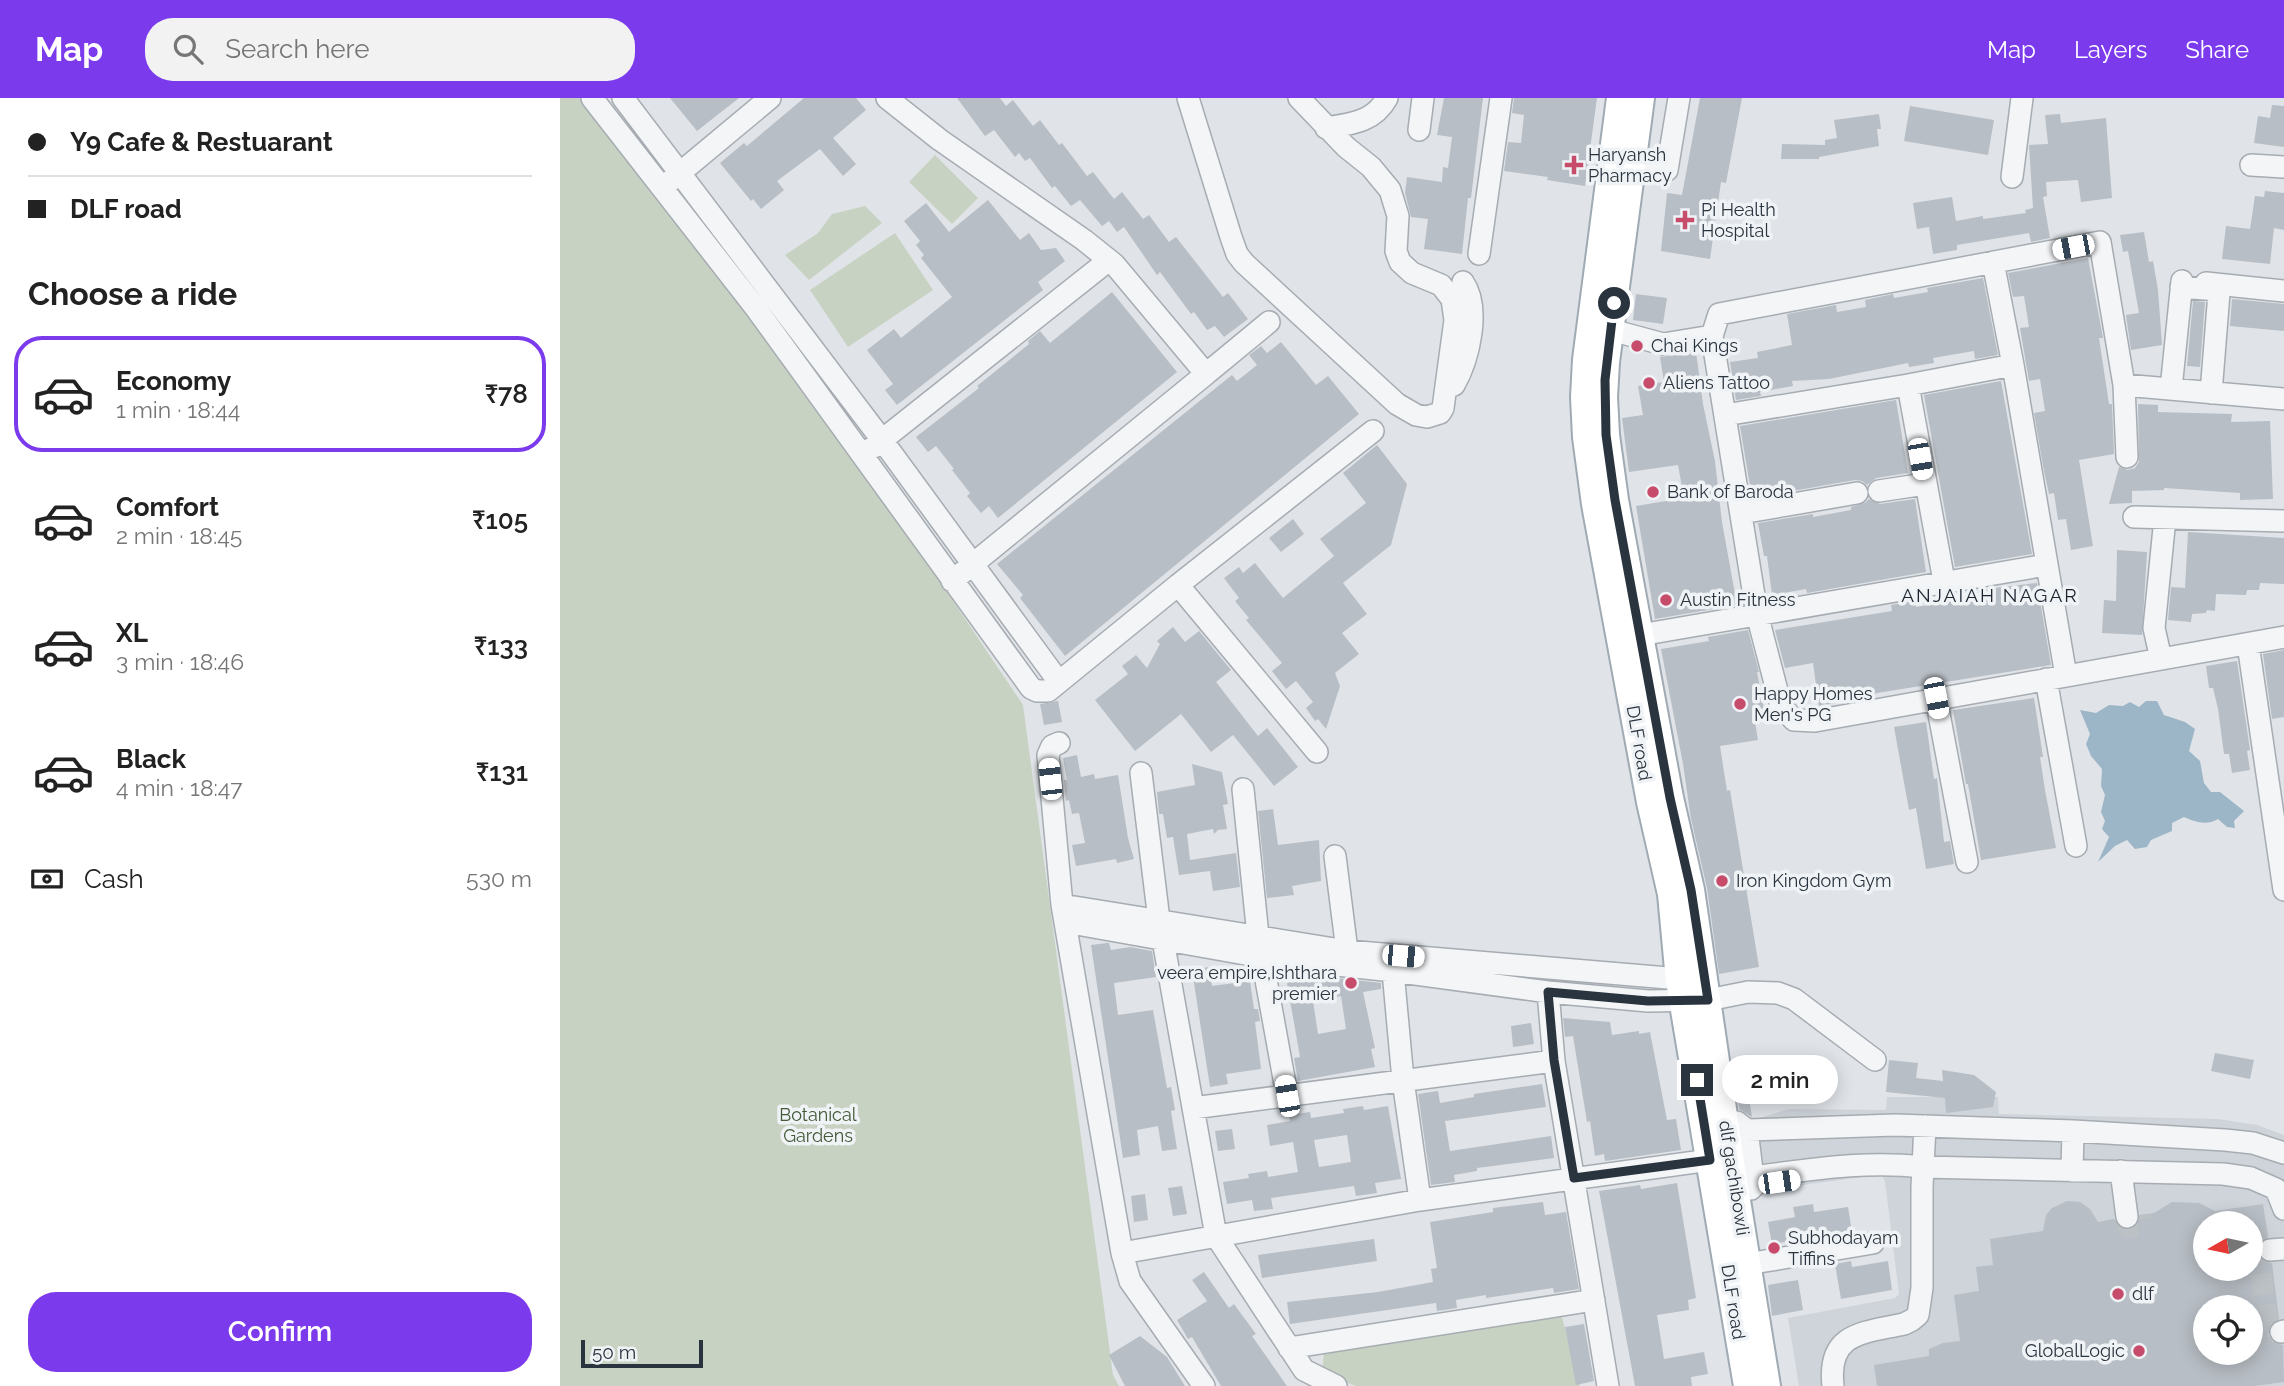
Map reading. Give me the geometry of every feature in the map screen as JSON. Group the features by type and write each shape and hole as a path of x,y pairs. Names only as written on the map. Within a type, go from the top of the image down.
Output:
{"main road":[{"name":"DLF road","path":"1620,98 1586,360 1586,437 1595,504 1650,802 1694,990 1710,1160 1747,1386"},
{"name":"dlf gachibowli","path":"1641,98 1604,397 1606,435 1670,798 1691,890 1694,990 1724,1113 1749,1184 1747,1264 1767,1386"}],"street":[{"path":"592,98 755,307 1031,688 1037,691 1048,691 1373,431"},
{"path":"623,98 883,440 1059,682"},
{"path":"662,188 770,98"},
{"path":"887,98 950,147 1109,260 1140,292 1206,374"},
{"path":"1188,98 1237,254 1406,411 1416,415 1434,416 1440,413 1462,370 1468,348 1473,304 1470,292 1463,282"},
{"path":"1299,98 1326,128 1371,167 1390,190 1398,216 1396,251 1400,262 1412,273 1441,285 1452,299 1455,320 1446,398"},
{"path":"1326,128 1367,119 1378,111 1387,98"},
{"path":"1419,130 1423,98"},
{"path":"1479,254 1501,98"},
{"path":"1632,169 1661,173 1667,170 1679,98"},
{"path":"2012,177 2022,98"},
{"path":"2251,165 2284,167"},
{"path":"2127,457 2124,385 2100,242 1719,314 1713,336 1756,614 1781,706 1794,720 1815,721 2284,637"},
{"path":"862,456 1109,260"},
{"path":"1993,262 2046,565 2076,846"},
{"path":"2171,389 2180,283"},
{"path":"2180,283 2284,291"},
{"path":"2180,283 2217,290 2219,293 2211,393"},
{"path":"953,581 1269,322"},
{"path":"1611,330 1663,344 1713,336"},
{"path":"1725,415 1908,386 2013,365"},
{"path":"2124,385 2284,399"},
{"path":"1908,386 1944,581"},
{"path":"1879,491 1925,484"},
{"path":"1741,513 1857,493"},
{"path":"2134,517 2284,521"},
{"path":"2161,659 2154,628 2165,518"},
{"path":"1640,635 2046,565"},
{"path":"1178,585 1317,752"},
{"path":"2248,644 2284,890"},
{"path":"1936,698 1967,862"},
{"path":"1059,743 1052,746 1048,755 1064,914 1122,1253 1130,1281 1204,1386"},
{"path":"1140,773 1161,930 1216,1236 1289,1348 1302,1378 1336,1386"},
{"path":"1243,789 1260,947 1287,1096"},
{"path":"1335,856 1347,951"},
{"path":"1064,914 1393,971 1548,992 1648,1001 1694,990"},
{"path":"1260,947 1347,951 1694,990 1778,993 1794,999 1875,1060"},
{"path":"1393,971 1403,1080 1420,1200"},
{"path":"1548,992 1554,1060 1608,1386"},
{"path":"1193,1108 1554,1060"},
{"path":"1724,1113 1746,1130 1925,1126 2073,1131 2225,1140 2253,1143 2284,1153"},
{"path":"1833,1386 1834,1355 1840,1344 1852,1336 1904,1324 1918,1315 1922,1287 1922,1167 1925,1126"},
{"path":"1746,1130 1749,1184 1854,1164 1882,1163 1922,1167 2223,1174 2251,1178 2276,1189 2284,1209"},
{"path":"2072,1171 2073,1131"},
{"path":"1122,1253 1420,1200 1710,1160"},
{"path":"2128,1171 2133,1216"},
{"path":"1747,1264 1873,1242"},
{"path":"1289,1348 1594,1300"}],"shaded area":[{"path":"1887,1097 1998,1097 1999,1114 2218,1119 2257,1125 2284,1135 2284,1386 1799,1386 1788,1318 1895,1298 1899,1294 1885,1181 1882,1176 1761,1191 1750,1126 1756,1119 1789,1109 1886,1110"}],"green space":[{"name":"Botanical Gardens","path":"560,98 580,98 856,457 1023,705 1113,1375 1119,1386 560,1386"},
{"path":"935,155 978,198 952,224 909,182"},
{"path":"865,206 882,223 809,280 785,255 818,233 832,214"},
{"path":"895,233 933,290 848,347 810,290"},
{"path":"1561,1313 1580,1386 1356,1386 1322,1373 1324,1352"}],"water":[{"path":"2146,701 2157,701 2164,715 2185,722 2195,729 2189,751 2200,761 2204,783 2211,792 2220,792 2244,811 2234,821 2235,828 2227,827 2218,819 2205,823 2184,817 2172,823 2172,831 2151,840 2147,847 2135,849 2127,840 2115,846 2098,862 2109,837 2102,829 2105,821 2101,812 2105,795 2101,786 2102,769 2091,756 2086,744 2090,734 2080,710 2096,713 2109,705 2123,706 2130,702 2139,707"}],"building":[{"path":"670,98 739,98 697,131"},
{"path":"804,98 856,98 866,110 833,138 856,164 843,176 820,149 777,181 784,190 761,209 753,199 751,201 720,163 744,143 747,146"},
{"path":"957,98 1000,98 1006,106 1013,100 1033,126 1040,120 1087,176 1093,172 1114,199 1122,192 1143,219 1149,215 1169,242 1176,237 1223,297 1228,293 1248,319 1224,337 1215,326 1207,330 1194,312 1191,314 1160,272 1157,275 1124,227 1117,232 1109,221 1102,226 1080,200 1071,206 1055,186 1052,188 1030,158 1025,161 1019,153 1015,157 994,130 985,136"},
{"path":"1444,98 1483,98 1462,254 1424,249 1428,219 1411,217 1405,193 1407,177 1442,182 1443,167 1448,168 1452,137 1437,135"},
{"path":"1514,98 1597,98 1585,186 1547,180 1548,177 1504,171 1508,142 1521,143 1524,115 1512,113"},
{"path":"1700,98 1742,98 1726,183 1721,182 1710,259 1661,251 1667,193 1682,195"},
{"path":"2272,105 2284,106 2284,147 2254,143 2258,116 2270,118"},
{"path":"1910,106 1994,120 1988,155 1904,141"},
{"path":"1879,114 1879,146 1819,159 1781,159 1782,144 1825,145 1825,140 1837,138 1834,120"},
{"path":"2060,114 2061,123 2106,118 2112,198 2081,202 2078,180 2046,182 2047,196 2043,197 2050,238 2031,242 2029,233 1957,245 1957,250 1933,254 1929,227 1917,229 1913,203 1952,197 1956,221 2026,213 2025,210 2033,208 2029,145 2048,144 2045,115"},
{"path":"2265,191 2284,193 2284,230 2274,228 2270,264 2222,259 2226,226 2250,229 2255,196 2264,197"},
{"path":"988,200 1020,240 1029,233 1041,250 1056,248 1065,261 1038,282 1043,290 897,405 885,390 893,384 867,350 894,329 901,338 952,297 921,258 924,255 916,245 920,241 904,221 926,203 949,232"},
{"path":"2144,232 2149,262 2153,261 2158,290 2162,345 2131,350 2126,315 2139,313 2128,251 2123,252 2120,235"},
{"path":"2088,258 2103,338 2099,338 2109,404 2112,404 2114,454 2079,460 2093,546 2071,550 2066,519 2058,520 2054,493 2049,494 2043,466 2034,413 2045,411 2040,379 2029,381 2020,328 2029,327 2024,296 2013,297 2008,273"},
{"path":"1983,278 1998,355 1975,359 1974,351 1933,358 1934,363 1909,367 1908,363 1829,379 1792,381 1793,386 1736,400 1730,362 1758,358 1757,352 1792,345 1787,314 1836,305 1837,312 1866,307 1865,300 1893,294 1894,298 1928,292 1927,288"},
{"path":"1112,292 1177,372 998,518 989,506 981,513 967,496 970,493 936,446 928,452 916,437 979,388 977,386 1029,344 1028,341 1040,331 1050,343"},
{"path":"1636,294 1667,298 1663,324 1633,320"},
{"path":"2232,299 2284,304 2284,331 2230,326"},
{"path":"2193,301 2205,302 2200,367 2187,366"},
{"path":"1281,342 1316,385 1328,376 1359,414 1065,656 1020,598 1023,595 997,564 1232,375 1237,381 1257,365 1249,355 1261,346 1267,353"},
{"path":"1696,352 1737,605 1655,619 1636,506 1684,498 1678,465 1629,472 1622,418 1643,415 1638,386 1664,382 1660,357"},
{"path":"2001,381 2032,554 1955,567 1924,395"},
{"path":"1896,400 1908,473 1876,478 1867,485 1855,480 1752,498 1740,426"},
{"path":"2138,404 2158,405 2158,412 2232,414 2231,422 2270,421 2273,499 2240,500 2240,493 2164,488 2132,491 2132,503 2109,504 2119,467 2128,470 2135,468 2139,462"},
{"path":"1377,445 1407,484 1391,545 1343,583 1367,614 1342,633 1359,654 1335,673 1340,686 1326,729 1318,719 1315,721 1306,708 1313,702 1296,681 1286,689 1272,671 1282,663 1246,620 1249,618 1235,601 1239,598 1224,578 1239,567 1243,573 1255,563 1283,598 1334,556 1320,539 1366,503 1343,473"},
{"path":"1869,499 1880,504 1915,499 1926,572 1807,593 1806,589 1772,595 1767,556 1764,556 1758,523 1851,510 1851,507"},
{"path":"1293,519 1304,534 1281,552 1269,538"},
{"path":"2188,532 2284,538 2284,584 2260,583 2259,590 2247,590 2246,595 2216,594 2215,611 2192,614 2191,622 2168,620 2171,587 2185,588"},
{"path":"2117,550 2147,552 2142,635 2102,633 2104,600 2116,601"},
{"path":"2037,583 2051,665 1871,694 1819,706 1813,663 1785,668 1775,630 1892,611 1891,605 1915,601 1916,607 1953,601 1952,596 1978,590"},
{"path":"1173,627 1185,642 1199,631 1231,670 1216,682 1258,736 1267,728 1298,767 1274,786 1233,735 1211,752 1181,714 1135,751 1095,700 1128,674 1122,666 1136,655 1147,668 1160,644 1157,641"},
{"path":"1748,630 1759,672 1765,714 1754,716 1758,740 1720,746 1727,791 1730,790 1759,967 1719,974 1707,888 1691,819 1661,649 1709,641 1708,637"},
{"path":"2284,650 2284,717 2272,719 2263,654"},
{"path":"2237,661 2250,750 2247,751 2250,770 2232,773 2229,754 2224,754 2218,709 2213,688 2209,688 2206,666"},
{"path":"2034,698 2043,757 2040,757 2056,848 1981,860 1953,710"},
{"path":"1058,701 1062,722 1044,725 1040,704"},
{"path":"1926,722 1934,779 1937,778 1944,842 1950,841 1954,864 1926,869 1916,808 1909,810 1894,727"},
{"path":"1077,755 1081,777 1094,774 1095,779 1118,775 1134,859 1117,863 1116,859 1076,866 1072,845 1085,843 1079,813 1072,814 1069,800 1066,801 1064,780 1067,780 1063,758"},
{"path":"1192,764 1222,772 1228,804 1223,805 1227,829 1218,830 1214,834 1213,829 1187,834 1190,860 1236,853 1240,887 1213,891 1210,871 1179,875 1173,837 1167,838 1163,814 1159,814 1157,792 1195,785"},
{"path":"1273,809 1278,845 1319,840 1321,881 1292,886 1294,895 1267,898 1258,811"},
{"path":"1109,943 1111,950 1130,947 1152,951 1156,977 1114,983 1118,1015 1153,1010 1167,1088 1171,1087 1175,1110 1171,1111 1177,1149 1162,1151 1158,1126 1137,1130 1140,1155 1123,1158 1091,945"},
{"path":"1209,967 1212,986 1250,981 1254,1009 1258,1009 1260,1021 1255,1022 1261,1069 1226,1074 1228,1084 1210,1087 1192,970"},
{"path":"1320,976 1381,983 1381,989 1363,992 1375,1048 1371,1049 1375,1067 1298,1081 1294,1058 1300,1057 1287,983","holes":["1341,996 1346,1029 1318,1034 1313,1001"]},
{"path":"1563,1018 1610,1022 1612,1035 1650,1032 1667,1120 1676,1119 1681,1150 1605,1161 1604,1154 1595,1156 1573,1036 1565,1037"},
{"path":"1531,1023 1534,1044 1513,1047 1511,1026"},
{"path":"2215,1053 2254,1060 2250,1079 2211,1071"},
{"path":"1889,1060 1918,1063 1916,1078 1943,1081 1942,1070 1974,1075 1996,1092 1993,1107 1946,1113 1945,1098 1886,1092"},
{"path":"1744,1067 1752,1117 1739,1109 1733,1068"},
{"path":"1542,1084 1546,1107 1445,1121 1450,1151 1551,1136 1554,1158 1477,1168 1477,1171 1454,1175 1455,1182 1431,1185 1418,1094 1438,1091 1440,1103 1474,1097 1474,1094"},
{"path":"1363,1106 1364,1110 1388,1106 1401,1179 1375,1183 1377,1193 1356,1196 1354,1186 1271,1198 1273,1209 1254,1211 1252,1200 1227,1204 1223,1182 1249,1178 1248,1174 1267,1171 1268,1177 1298,1172 1293,1142 1270,1146 1267,1125 1290,1121 1289,1115 1310,1112 1311,1118 1344,1113 1343,1109","holes":["1347,1135 1351,1162 1319,1167 1314,1140"]},
{"path":"1232,1129 1235,1149 1218,1151 1215,1131"},
{"path":"1677,1183 1696,1298 1688,1300 1689,1310 1657,1315 1664,1359 1704,1352 1708,1374 1691,1377 1692,1386 1635,1386 1599,1191 1640,1185 1641,1189"},
{"path":"1182,1186 1187,1214 1173,1216 1168,1188"},
{"path":"1145,1194 1148,1220 1134,1222 1131,1196"},
{"name":"dlf","path":"2067,1201 2080,1202 2090,1209 2098,1222 2114,1219 2121,1229 2128,1230 2135,1227 2140,1215 2154,1213 2172,1202 2199,1203 2215,1211 2193,1211 2193,1281 2263,1281 2263,1260 2272,1263 2279,1319 2271,1324 2268,1335 2273,1342 2283,1345 2284,1382 2254,1386 1877,1386 1874,1365 1929,1356 1929,1349 1943,1343 1960,1341 1954,1295 1979,1291 1976,1267 1993,1265 1990,1239 2043,1231 2046,1215 2052,1208"},
{"path":"1543,1202 1545,1215 1566,1212 1579,1289 1554,1293 1553,1288 1486,1298 1486,1295 1456,1300 1457,1308 1437,1311 1436,1303 1290,1324 1287,1302 1378,1292 1433,1282 1431,1269 1437,1268 1430,1222 1493,1212 1493,1208"},
{"path":"1813,1204 1814,1212 1848,1207 1852,1232 1772,1244 1768,1222 1795,1217 1793,1207"},
{"name":"dlf","path":"2263,1204 2268,1237 2263,1241 2263,1211 2215,1211"},
{"path":"1374,1239 1377,1261 1262,1278 1258,1255"},
{"path":"1851,1261 1852,1267 1888,1261 1892,1290 1841,1299 1835,1264"},
{"path":"1204,1272 1229,1308 1234,1304 1256,1334 1252,1336 1287,1386 1221,1386 1192,1337 1188,1339 1177,1320 1207,1301 1192,1280"},
{"path":"1798,1280 1803,1310 1772,1316 1768,1285"},
{"path":"1584,1324 1594,1381 1576,1385 1565,1327"},
{"path":"1140,1336 1167,1357 1185,1386 1125,1386 1109,1355"}],"tunnel":[{"path":"2127,1217 2128,1228 2141,1226 2140,1215"},
{"path":"2270,1250 2263,1251 2259,1259 2268,1325 2281,1332"}],"place":[{"name":"Haryansh Pharmacy","path":"1574,165"},
{"name":"Pi Health Hospital","path":"1685,220"},
{"name":"Chai Kings","path":"1637,346"},
{"name":"Aliens Tattoo","path":"1649,383"},
{"name":"Bank of Baroda","path":"1653,492"},
{"name":"Austin Fitness","path":"1666,600"},
{"name":"Happy Homes Men's PG","path":"1740,704"},
{"name":"Iron Kingdom Gym","path":"1722,881"},
{"name":"veera empire,Ishthara premier","path":"1351,983"},
{"name":"Subhodayam Tiffins","path":"1774,1248"},
{"name":"dlf","path":"2118,1294"},
{"name":"GlobalLogic","path":"2139,1351"}],"district":[{"name":"ANJAIAH NAGAR","path":"1990,595"}],"route":[{"path":"1614,303 1606,362 1606,435 1615,500 1670,798 1691,890 1708,1000 1648,1001 1548,992 1554,1060 1574,1178 1710,1160 1697,1080"}]}
